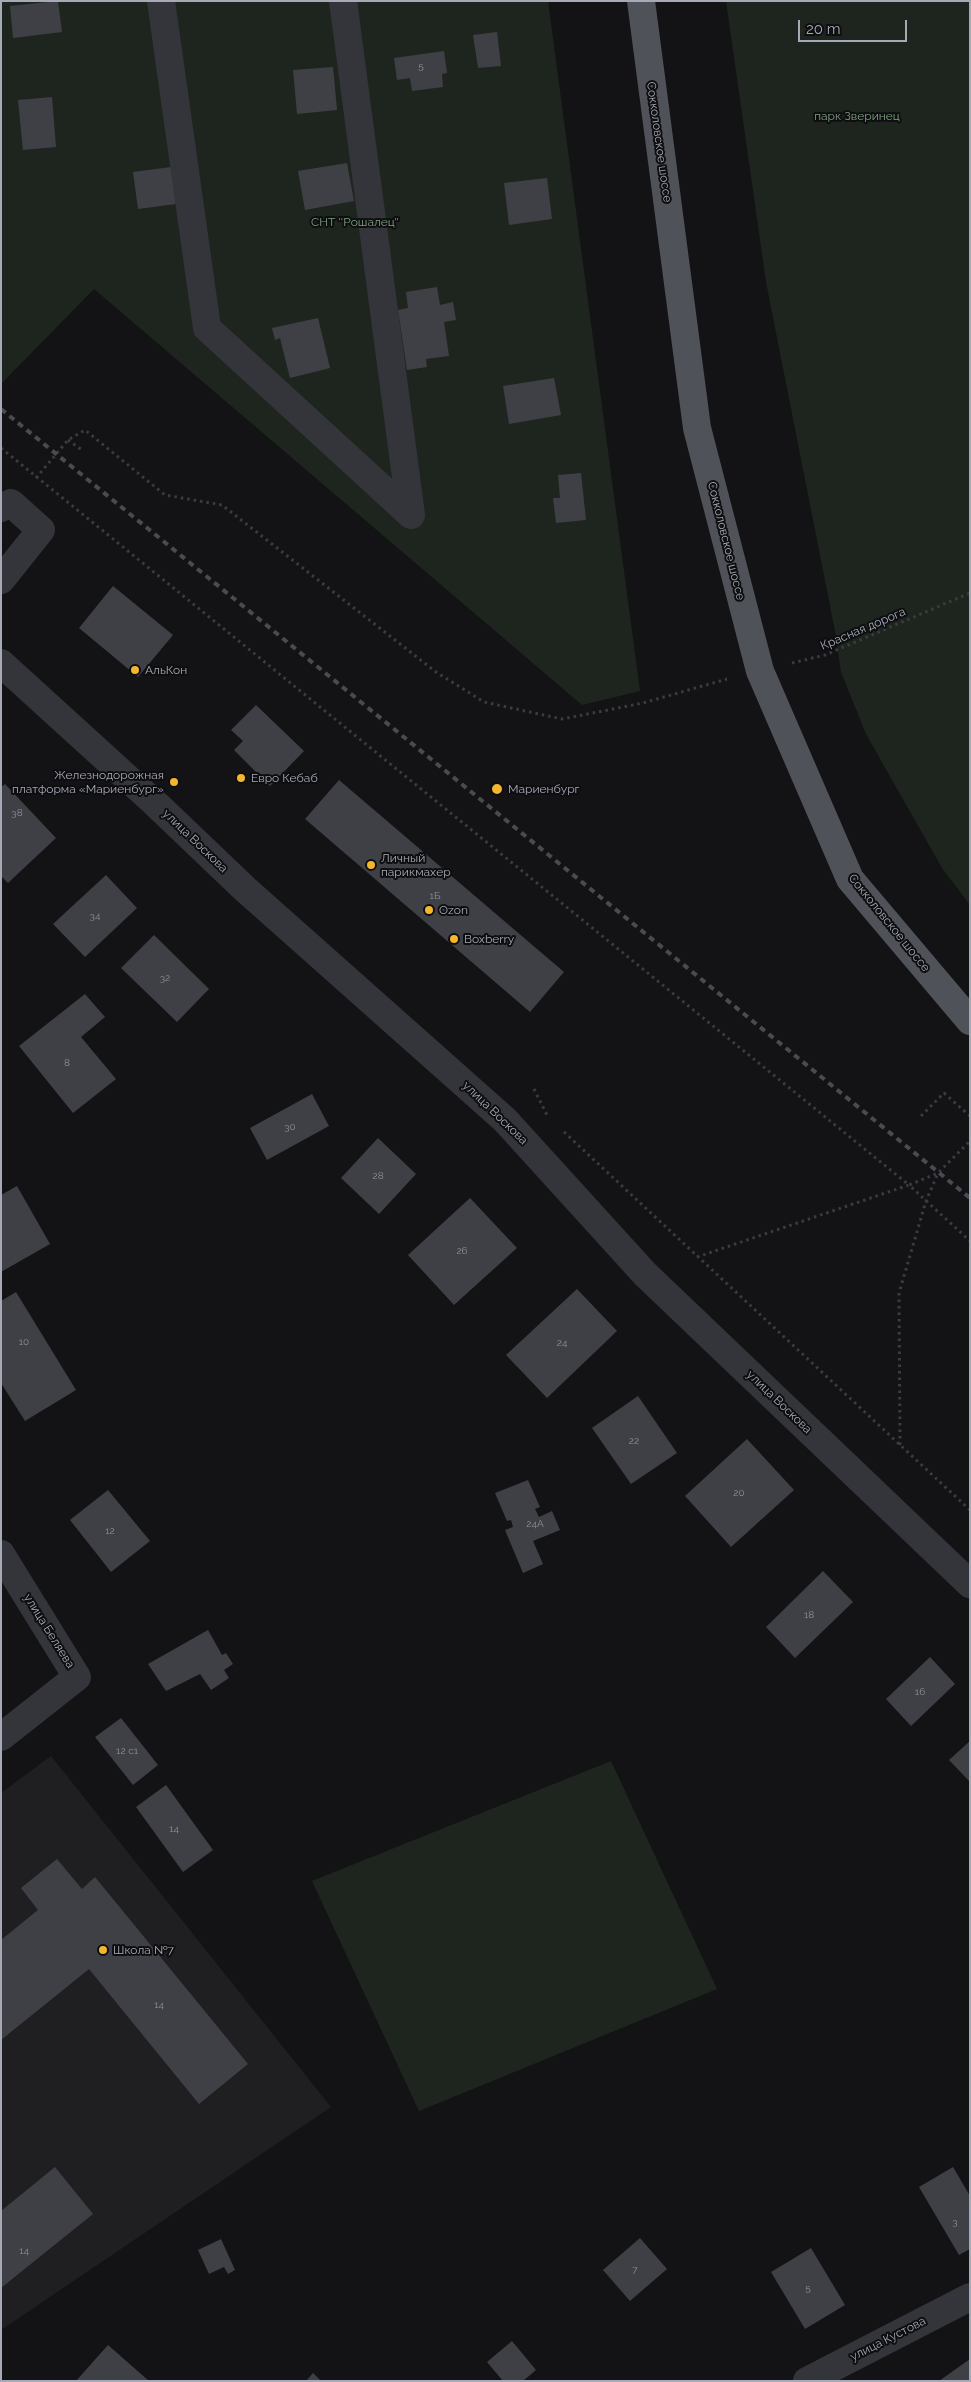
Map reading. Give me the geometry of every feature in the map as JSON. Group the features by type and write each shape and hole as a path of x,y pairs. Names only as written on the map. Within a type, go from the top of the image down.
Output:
{"main road":[{"name":"Сокколовское шоссе","path":"641,1 697,428 760,670 850,879 970,1020"}],"street":[{"path":"161,1 207,328 410,515 343,1"},
{"path":"1,508 11,503 41,530 1,580"},
{"name":"улица Воскова","path":"1,663 157,804 244,889 505,1120 645,1274 970,1584"},
{"name":"улица Беляева","path":"1,1554 77,1677 1,1737"},
{"name":"улица Кустова","path":"807,2381 970,2297"}],"path":[{"name":"Красная дорога","path":"68,440 85,430 165,495 222,505 436,672 484,702 562,719 643,703 760,670 825,655 970,593"},
{"path":"27,480 36,478 68,440 82,450"},
{"path":"1,448 909,1185 970,1241"},
{"path":"534,1088 549,1118"},
{"path":"921,1116 944,1093 970,1116"},
{"path":"563,1131 970,1510"},
{"path":"697,1257 909,1185 938,1172 970,1141"},
{"path":"900,1445 899,1293 926,1201 938,1172"}],"shaded area":[{"name":"Школа №7","path":"51,1756 331,2107 1,2330 1,1793"}],"green space":[{"name":"СНТ ''Рошалец''","path":"1,1 548,1 640,691 582,705 94,289 1,384"},
{"name":"парк Зверинец","path":"726,1 970,1 970,905 942,868 866,734 841,672 835,631 766,282"},
{"path":"611,1761 717,1989 419,2111 312,1881"}],"building":[{"path":"58,1 62,32 13,38 10,6"},
{"path":"497,32 501,66 478,68 473,35"},
{"path":"444,51 447,73 442,74 443,87 412,91 410,78 397,80 394,58"},
{"path":"333,67 337,110 297,114 293,70"},
{"path":"52,97 56,147 23,150 18,100"},
{"path":"347,163 354,201 305,210 298,171"},
{"path":"171,167 176,204 138,209 133,172"},
{"path":"547,178 552,219 509,225 504,183"},
{"path":"437,287 440,305 453,302 456,320 444,322 449,356 426,359 427,367 407,370 398,310 408,308 406,292"},
{"path":"318,318 330,368 290,378 280,338 275,340 272,328"},
{"path":"554,378 561,415 509,424 503,386"},
{"path":"581,473 586,520 556,523 553,498 560,498 558,475"},
{"path":"113,586 173,635 138,677 79,628"},
{"path":"256,705 304,751 270,786 234,750 243,741 231,730"},
{"path":"339,780 564,972 530,1012 305,819"},
{"path":"5,784 56,838 8,883 1,876 1,787"},
{"path":"106,875 137,908 85,957 53,924"},
{"path":"154,935 209,989 177,1022 121,968"},
{"path":"85,994 105,1017 81,1037 116,1079 73,1113 19,1046"},
{"path":"312,1094 329,1126 267,1160 250,1128"},
{"path":"378,1138 416,1174 379,1214 341,1178"},
{"path":"17,1186 50,1244 1,1272 1,1195"},
{"path":"470,1198 517,1248 454,1305 408,1255"},
{"path":"577,1289 617,1331 547,1398 506,1355"},
{"path":"16,1292 76,1390 25,1421 1,1383 1,1301"},
{"path":"638,1396 677,1453 631,1484 592,1428"},
{"path":"747,1439 794,1490 731,1547 685,1496"},
{"path":"528,1480 540,1507 535,1509 539,1517 552,1511 560,1530 533,1541 543,1564 523,1573 505,1530 513,1527 511,1520 507,1521 495,1493"},
{"path":"108,1490 150,1541 111,1572 70,1520"},
{"path":"823,1571 853,1602 795,1658 766,1627"},
{"path":"208,1630 222,1655 226,1653 233,1664 224,1670 229,1678 211,1690 200,1674 166,1691 148,1664"},
{"path":"930,1657 955,1684 911,1726 886,1699"},
{"path":"121,1718 158,1765 133,1785 95,1737"},
{"path":"970,1741 970,1782 949,1760"},
{"path":"166,1785 213,1850 183,1872 136,1807"},
{"path":"57,1859 82,1889 95,1877 248,2064 199,2104 89,1969 1,2040 1,1940 38,1910 21,1888"},
{"path":"55,2167 93,2214 1,2288 1,2211"},
{"path":"953,2167 970,2196 970,2249 959,2255 919,2187"},
{"path":"640,2238 667,2269 630,2301 603,2270"},
{"path":"221,2239 235,2270 228,2274 224,2267 209,2274 198,2250"},
{"path":"811,2248 845,2305 805,2329 771,2272"},
{"path":"512,2341 536,2370 523,2381 503,2381 487,2362"},
{"path":"108,2345 149,2381 76,2381"},
{"path":"970,2359 970,2381 939,2381"},
{"path":"313,2373 321,2381 306,2381"}],"railway":[{"path":"1,409 970,1198"}],"place":[{"name":"АльКон","path":"135,670"},
{"name":"Евро Кебаб","path":"241,778"},
{"name":"Железнодорожная платформа «Мариенбург»","path":"174,782"},
{"name":"Мариенбург","path":"497,789"},
{"name":"Личный парикмахер","path":"371,865"},
{"name":"Ozon","path":"429,910"},
{"name":"Boxberry","path":"454,939"},
{"name":"Школа №7","path":"103,1950"}]}
